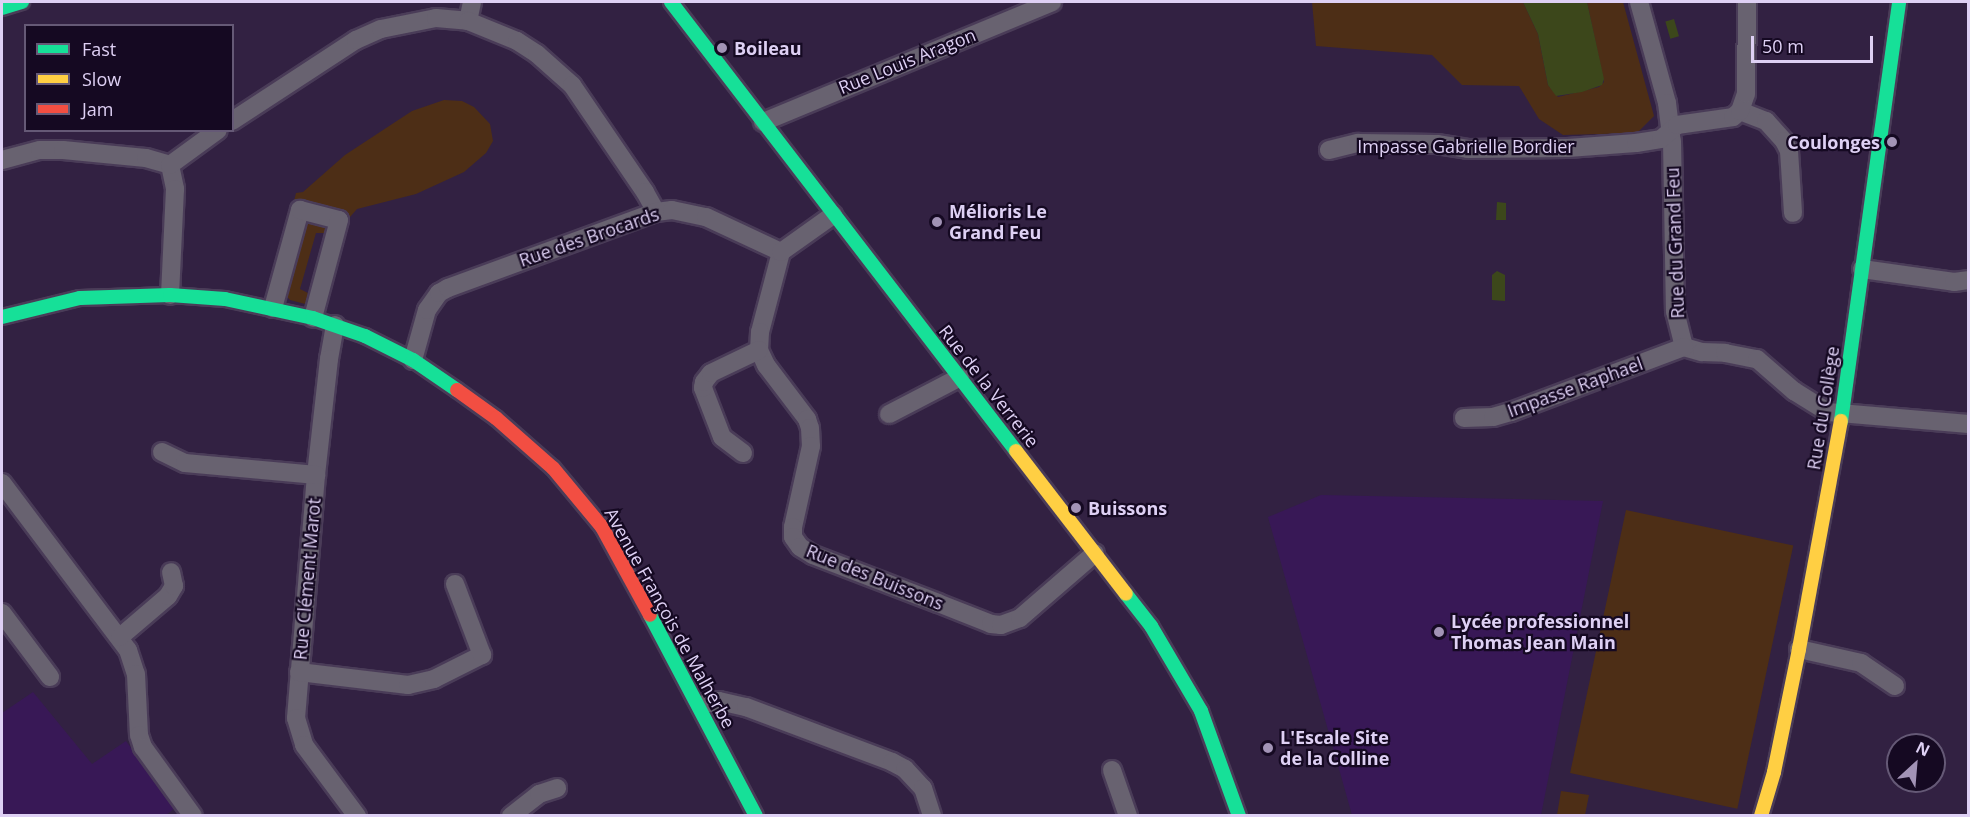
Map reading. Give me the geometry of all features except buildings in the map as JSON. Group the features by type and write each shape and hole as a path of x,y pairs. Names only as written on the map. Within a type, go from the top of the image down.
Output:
{"street":[{"path":"2,8 22,2"},
{"path":"468,21 472,2"},
{"name":"Rue de la Verrerie","path":"671,2 1151,626 1196,700 1223,765 1239,816"},
{"name":"Rue Louis Aragon","path":"763,122 1052,2"},
{"name":"Rue du Grand Feu","path":"1639,2 1667,102 1671,129 1675,311 1684,347"},
{"path":"1747,2 1746,94 1740,111 1766,121 1784,141 1789,151 1793,213"},
{"name":"Rue du Collège","path":"1761,816 1774,772 1842,415 1899,2"},
{"path":"234,120 356,40 381,29 436,18 468,21 517,41 537,54 572,85 645,192 656,212"},
{"name":"Impasse Gabrielle Bordier","path":"1329,150 1358,143 1437,144 1468,149 1568,148 1661,139 1677,125 1724,120 1740,111"},
{"path":"170,165 215,132"},
{"path":"2,160 40,150 63,150 146,158 170,165"},
{"path":"170,165 175,189 170,295"},
{"path":"273,308 300,210 339,220 313,318"},
{"name":"Rue des Brocards","path":"413,360 426,310 439,293 656,212 672,210 706,217 782,252"},
{"path":"743,453 722,437 703,388 704,382 711,373 759,350 760,332 782,252 833,215"},
{"path":"1862,269 1954,282 1968,280"},
{"name":"Avenue François de Malherbe","path":"2,316 80,298 170,295 225,299 313,318 365,336 413,360 496,418 545,461 602,527 700,705 756,816"},
{"name":"Rue Clément Marot","path":"335,326 316,475 296,718 298,733 314,760 357,816"},
{"path":"1684,347 1701,352 1725,353 1757,359 1812,404 1828,412 1968,424"},
{"name":"Impasse Raphael","path":"1464,418 1493,417 1511,412 1684,347"},
{"name":"Rue des Buissons","path":"759,350 766,365 807,419 810,428 811,446 793,527 793,537 800,547 813,555 970,616 1001,625 1020,618 1095,553"},
{"path":"889,414 960,377"},
{"path":"162,452 185,463 316,475"},
{"path":"2,483 128,650 136,675 140,735 143,747 194,816"},
{"path":"120,637 168,596 174,586 171,572"},
{"path":"299,672 408,685 434,679 482,655 455,584"},
{"path":"2,613 50,677"},
{"path":"1798,649 1861,663 1895,686"},
{"path":"700,705 719,701 746,706 892,762 904,769 922,789 932,816"},
{"path":"1112,770 1128,816"},
{"path":"511,816 539,794 557,788"}],"shaded area":[{"path":"1312,2 1523,2 1538,34 1548,85 1558,97 1599,87 1604,82 1587,2 1623,2 1654,116 1637,133 1563,135 1539,119 1519,86 1462,85 1432,55 1316,46"},
{"path":"1523,2 1587,2 1604,79 1602,85 1582,92 1556,96 1548,85 1538,34"},
{"path":"1674,19 1679,36 1670,39 1665,21"},
{"path":"444,100 462,101 474,107 490,124 493,141 486,153 464,172 416,194 357,209 350,217 293,205 296,193 303,192 345,155 412,111"},
{"path":"1497,202 1506,203 1506,220 1496,220"},
{"path":"302,220 332,223 329,233 316,233 300,289 310,294 309,305 290,300 284,293"},
{"path":"1497,271 1505,275 1505,301 1492,300 1492,275"},
{"name":"Lycée professionnel Thomas Jean Main","path":"1321,495 1603,501 1541,815 1352,815 1268,517"},
{"path":"1626,510 1793,546 1737,809 1570,773"},
{"path":"33,692 92,764 126,741 175,808 165,816 2,815 2,713"},
{"path":"1561,791 1589,795 1585,815 1557,815"}],"traffic: fast":[{"path":"2,8 22,2"},
{"path":"671,2 1016,451"},
{"path":"1841,421 1899,2"},
{"path":"2,317 80,298 170,295 225,299 313,318 365,336 413,360 457,390"},
{"path":"1126,594 1151,626 1201,711 1239,816"},
{"path":"650,615 756,816"}],"traffic: slow":[{"path":"1761,816 1774,772 1799,649 1841,421"},
{"path":"1016,451 1126,594"}],"traffic: jam":[{"path":"457,390 496,418 553,468 602,527 650,615"}],"place":[{"name":"Boileau","path":"722,48"},
{"name":"Coulonges","path":"1892,142"},
{"name":"Mélioris Le Grand Feu","path":"937,222"},
{"name":"Buissons","path":"1076,508"},
{"name":"Lycée professionnel Thomas Jean Main","path":"1439,632"},
{"name":"L'Escale Site de la Colline","path":"1268,748"}]}
